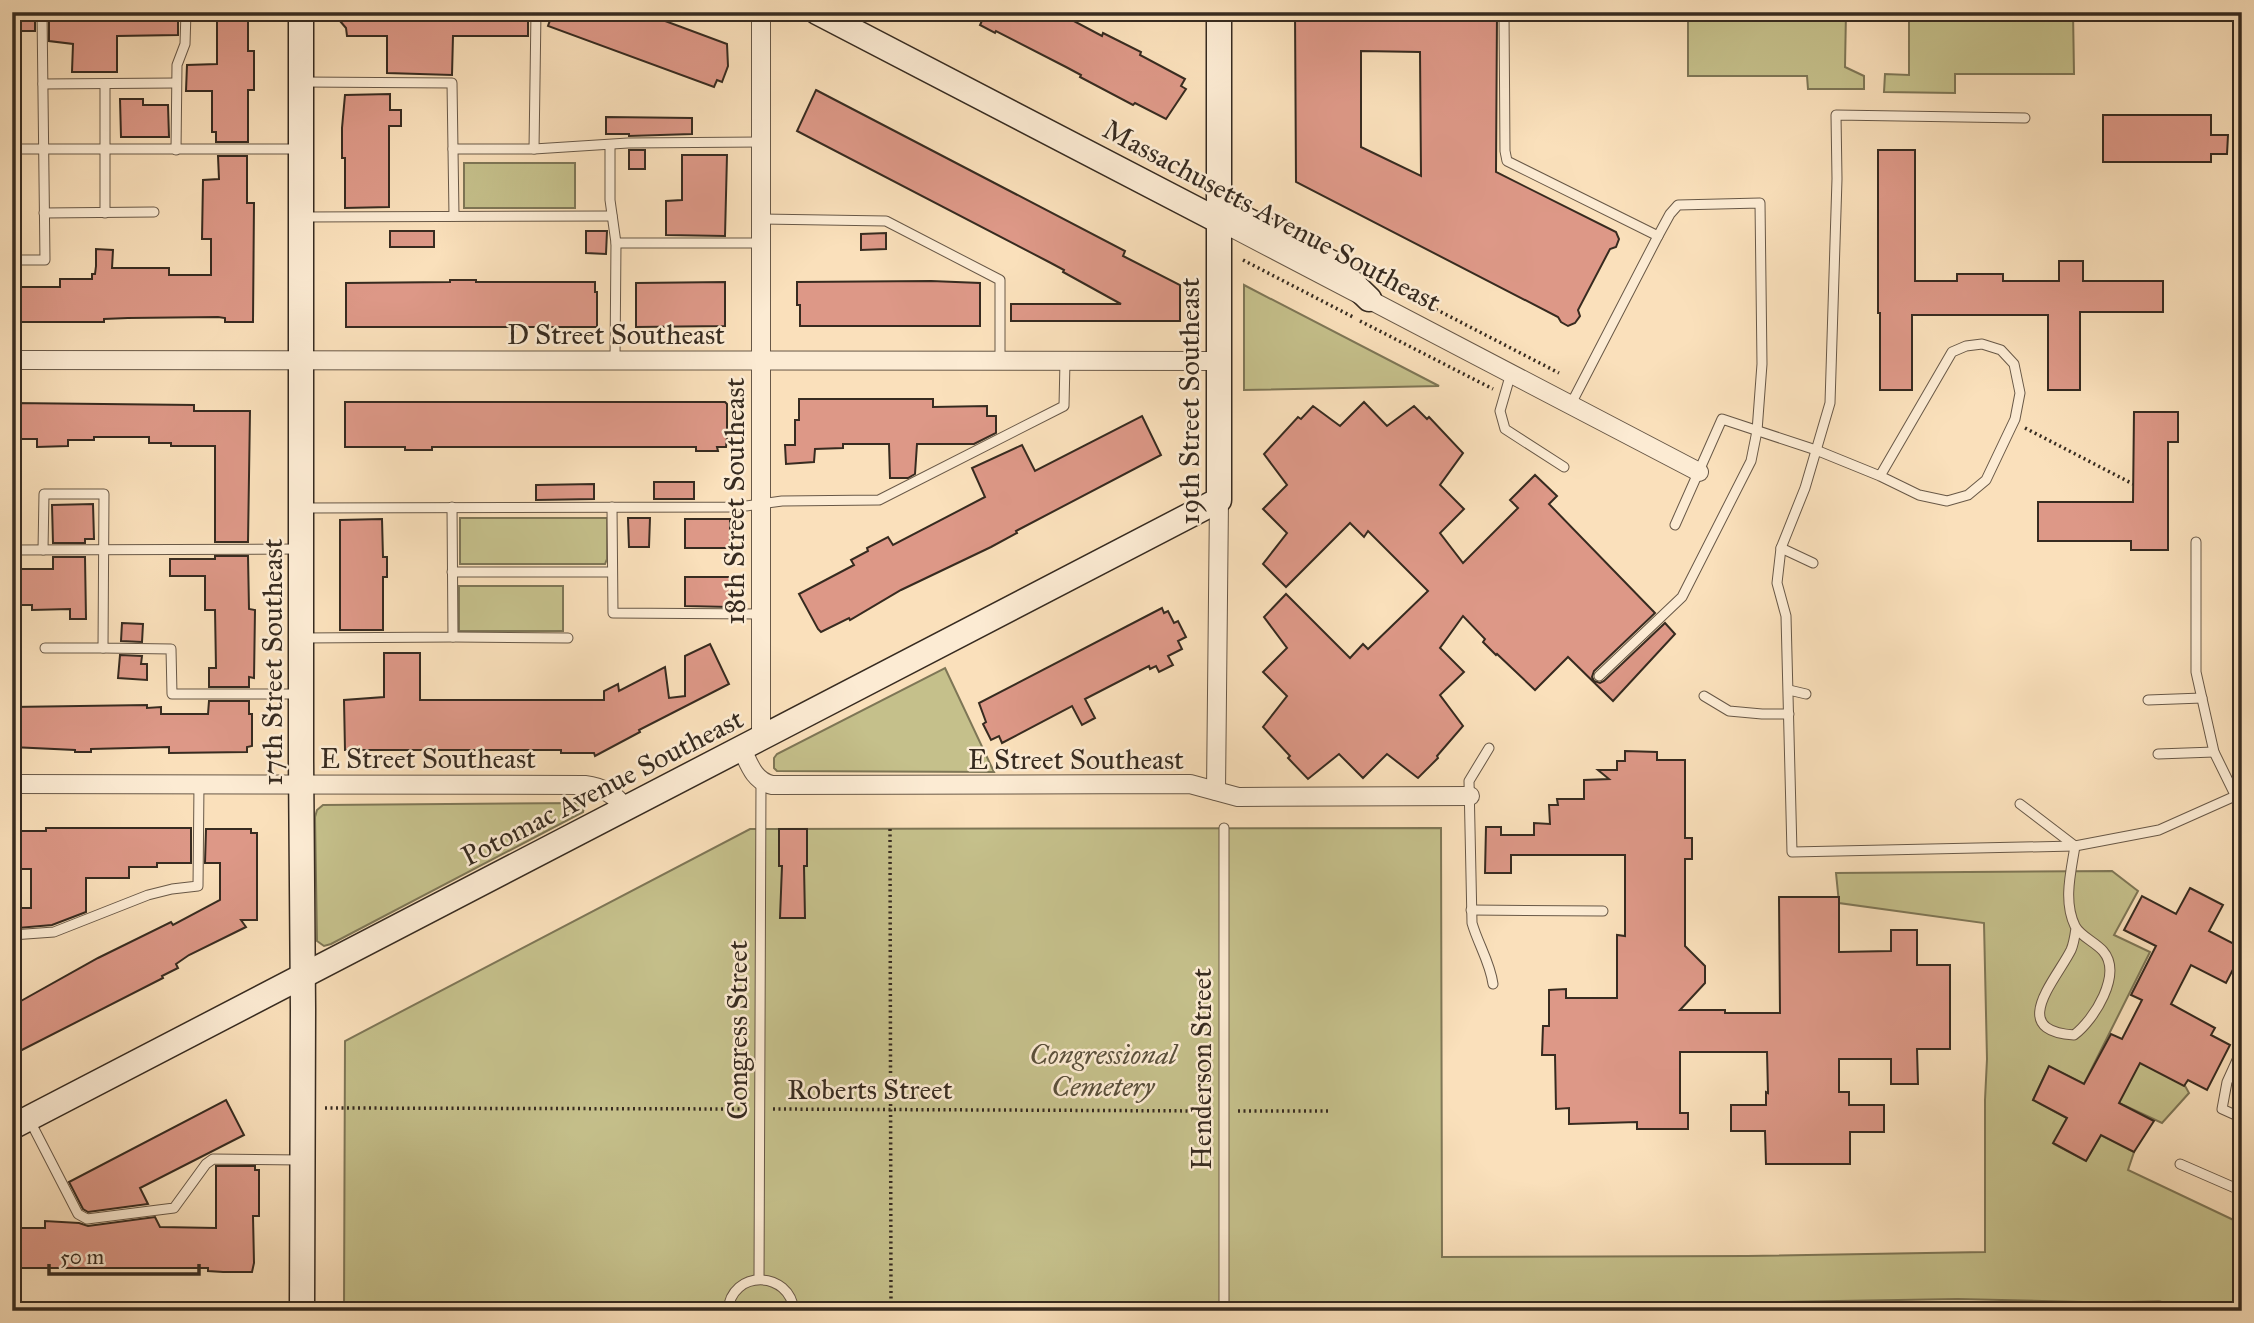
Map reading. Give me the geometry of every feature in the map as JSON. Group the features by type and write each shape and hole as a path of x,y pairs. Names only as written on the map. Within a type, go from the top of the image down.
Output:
{"main road":[{"name":"17th Street Southeast","path":"301,12 302,1311"},
{"name":"Massachusetts Avenue Southeast","path":"817,12 1219,213 1332,263 1378,292"},
{"name":"19th Street Southeast","path":"1219,12 1219,500"},
{"name":"Potomac Avenue Southeast","path":"20,1123 1219,500"}],"street":[{"name":"18th Street Southeast","path":"751,744 760,614 761,12"},
{"name":"Massachusetts Avenue Southeast","path":"1378,292 1511,373 1699,472"},
{"name":"D Street Southeast","path":"12,360 1219,361"},
{"name":"19th Street Southeast","path":"1216,791 1219,500"},
{"path":"751,744 754,773 761,781"},
{"name":"E Street Southeast","path":"761,781 779,786 1190,784 1238,797 1470,796"},
{"name":"E Street Southeast","path":"12,784 585,785 610,793 625,808"}],"lane":[{"path":"12,260 45,260 43,12"},
{"path":"176,150 176,83 178,58 186,37 186,12"},
{"path":"534,149 536,12"},
{"path":"1504,12 1504,151 1507,161 1658,236"},
{"path":"301,82 452,83 454,216"},
{"path":"43,84 176,83"},
{"path":"105,84 105,213"},
{"path":"2025,118 1836,115 1837,178 1830,403 1805,488 1782,548 1777,583 1786,616 1792,852 2075,846 2159,830 2239,795"},
{"path":"453,149 761,142"},
{"path":"610,145 612,216 616,243 615,360"},
{"path":"12,149 301,149"},
{"path":"1571,404 1658,236 1678,205 1760,203 1762,364 1757,431 1751,460 1682,597 1599,676"},
{"path":"44,213 154,212"},
{"path":"302,217 612,216"},
{"path":"762,219 886,221 1000,280 1000,361"},
{"path":"616,243 761,243"},
{"path":"1675,525 1722,419 1816,450 1919,495 1947,501 1968,495 1986,480 2015,419 2020,393 2014,364 2001,350 1982,344 1965,346 1952,352 1880,476"},
{"path":"301,508 739,507 782,501 879,500 1064,406 1065,361"},
{"path":"1511,373 1500,411 1505,429 1564,467"},
{"path":"43,550 44,494 104,494 103,648"},
{"path":"452,507 453,637"},
{"path":"612,507 613,613 760,614"},
{"path":"2196,542 2196,672 2214,752 2239,795 2242,809"},
{"path":"1782,548 1813,563"},
{"path":"12,550 301,549"},
{"path":"452,572 612,572"},
{"path":"301,638 568,638"},
{"path":"45,648 171,649 172,694 301,694"},
{"path":"1788,690 1806,694"},
{"path":"1704,696 1729,711 1789,714"},
{"path":"2148,700 2202,698"},
{"path":"1489,748 1469,781 1471,910 1476,938 1491,969 1493,984"},
{"path":"2158,754 2214,752"},
{"name":"Congress Street","path":"759,1279 761,781"},
{"path":"12,935 54,932 148,895 172,888 198,886 199,784"},
{"path":"2020,804 2075,846"},
{"name":"Henderson Street","path":"1224,828 1224,1311"},
{"path":"2075,846 2068,899 2076,928 2073,948 2060,966 2039,1011 2040,1020 2045,1027 2058,1034 2074,1035 2085,1027 2109,983 2111,964 2104,952 2076,928"},
{"path":"1471,910 1603,911"},
{"path":"2242,1049 2227,1082 2222,1109 2242,1118"},
{"path":"20,1123 78,1214 87,1219 174,1208 206,1164 214,1159 303,1160"},
{"path":"2180,1164 2242,1191"},
{"path":"728,1311 732,1294 739,1286 759,1279 771,1280 781,1285 789,1293 794,1311"},
{"path":"1884,1311 2160,1308"}],"path":[{"path":"1243,260 1487,387 1504,393"},
{"path":"1378,292 1559,373"},
{"path":"2023,427 2133,484"},
{"path":"890,829 891,1311"},
{"name":"Roberts Street","path":"325,1108 1331,1111"}],"green space":[{"path":"1688,12 1846,12 1845,67 1864,76 1864,89 1808,89 1807,76 1688,76"},
{"path":"1909,12 2073,12 2074,74 1955,74 1955,93 1884,92 1885,74 1909,75"},
{"path":"464,163 575,163 575,208 464,208"},
{"path":"1244,285 1439,386 1244,390"},
{"path":"460,518 607,518 607,559 605,564 460,564"},
{"path":"459,586 563,586 563,631 459,631"},
{"path":"945,668 994,772 777,771 774,768 777,754"},
{"path":"580,803 584,807 583,812 331,944 324,946 317,941 315,817 317,810 323,805"},
{"name":"Congressional Cemetery","path":"1441,828 1442,1257 1985,1252 1987,1059 1984,923 1839,903 1836,873 2112,871 2138,891 2114,935 2150,952 2084,1084 2049,1066 2033,1100 2067,1118 2054,1144 2086,1161 2101,1135 2134,1152 2128,1170 2242,1224 2242,1311 344,1311 345,1041 750,829","holes":["1958,1299 2125,1303 1589,1306"]},
{"path":"2139,1061 2184,1084 2189,1093 2162,1123 2117,1102"}],"building":[{"path":"19,12 35,12 35,31 19,31"},
{"path":"49,12 178,12 178,35 117,36 117,72 72,72 73,44 49,41"},
{"path":"217,12 248,12 248,51 254,51 254,90 248,90 248,142 216,142 216,132 212,132 212,91 186,91 187,65 217,64"},
{"path":"350,12 528,12 528,36 453,36 452,75 387,73 387,36 347,36 346,28 340,21"},
{"path":"553,12 641,12 727,44 728,66 722,82 717,80 714,87 548,26"},
{"path":"986,12 1057,12 1102,36 1103,33 1141,52 1140,55 1185,79 1181,86 1186,89 1166,119 1135,103 1133,105 1066,67 980,25"},
{"path":"1295,12 1497,12 1496,172 1616,232 1619,239 1616,247 1610,249 1578,310 1580,316 1575,323 1568,326 1558,317 1296,182","holes":["1361,51 1420,52 1421,176 1361,147"]},
{"path":"816,90 1125,251 1123,256 1180,285 1180,321 1011,321 1011,304 1121,304 1063,272 1064,270 797,131"},
{"path":"390,94 390,110 401,110 401,126 389,126 389,207 345,208 342,128 345,95"},
{"path":"120,99 143,99 143,105 168,105 169,137 121,137"},
{"path":"2103,115 2211,115 2211,135 2228,135 2227,154 2211,154 2211,162 2103,162"},
{"path":"606,117 692,118 692,134 606,134"},
{"path":"629,150 645,150 645,169 629,169"},
{"path":"1878,150 1915,150 1915,281 1957,281 1957,274 2003,274 2003,281 2059,281 2059,261 2083,261 2083,281 2163,281 2163,312 2080,312 2080,390 2048,390 2048,315 1912,315 1912,390 1880,390"},
{"path":"682,155 727,155 725,236 666,235 666,201 682,200"},
{"path":"218,156 247,156 247,203 254,203 253,322 225,322 225,318 218,317 104,319 104,322 12,322 12,287 60,287 60,279 92,279 92,274 95,274 96,249 113,250 112,268 169,268 169,275 211,275 211,239 202,239 203,180 219,179"},
{"path":"390,231 434,231 434,247 390,247"},
{"path":"586,231 607,231 606,254 586,253"},
{"path":"886,233 886,249 861,250 861,234"},
{"path":"450,280 595,282 597,327 346,327 346,283"},
{"path":"725,282 725,326 636,327 636,283"},
{"path":"797,282 980,283 980,326 800,326"},
{"path":"799,399 933,399 933,407 987,406 987,416 996,416 996,433 974,444 917,444 915,474 908,478 890,478 889,444 843,444 843,448 815,449 814,462 786,464 785,445 795,445 795,420 799,420"},
{"path":"345,402 725,402 726,447 717,447 718,451 696,451 696,447 432,447 432,450 405,450 405,447 345,447"},
{"path":"1364,402 1387,426 1414,406 1427,419 1429,417 1463,453 1440,485 1464,509 1440,533 1463,563 1518,508 1510,500 1535,475 1557,496 1549,504 1655,613 1594,671 1594,681 1604,681 1665,623 1675,634 1613,701 1568,657 1535,690 1483,642 1485,639 1463,616 1440,648 1464,672 1440,695 1463,726 1418,778 1387,754 1363,778 1339,754 1308,779 1288,758 1290,756 1263,727 1287,696 1263,672 1287,648 1264,617 1286,594 1350,658 1363,644 1368,649 1428,591 1368,531 1364,537 1350,523 1286,587 1263,564 1287,533 1263,509 1287,485 1264,454 1298,417 1301,419 1313,406 1340,426"},
{"path":"12,403 194,405 194,411 250,411 248,542 215,542 215,446 149,443 149,437 94,437 94,440 68,440 68,446 37,447 37,439 12,439"},
{"path":"2134,412 2178,412 2178,442 2168,442 2168,550 2131,550 2131,541 2038,541 2038,502 2133,502"},
{"path":"1142,416 1161,455 1016,531 1017,533 991,547 901,590 850,620 849,618 821,632 818,629 799,594 854,565 851,560 888,537 893,545 985,497 972,468 1022,445 1035,471"},
{"path":"654,482 694,482 694,499 654,499"},
{"path":"594,484 594,499 536,500 536,485"},
{"path":"93,504 94,539 85,539 85,543 53,543 52,505"},
{"path":"628,518 650,518 649,547 629,547"},
{"path":"382,519 383,557 387,557 387,577 383,577 383,630 340,630 340,520"},
{"path":"685,519 730,519 730,548 685,548"},
{"path":"215,556 248,556 249,609 255,610 254,678 249,677 249,687 209,687 209,668 216,668 215,610 205,610 205,576 170,576 170,559 215,559"},
{"path":"53,557 85,557 86,619 70,619 70,609 32,610 32,605 12,605 12,569 53,569"},
{"path":"685,577 730,577 730,607 685,606"},
{"path":"1162,608 1164,613 1168,611 1174,623 1178,621 1186,637 1178,641 1182,649 1168,656 1173,665 1159,672 1156,666 1150,669 1149,666 1085,699 1095,718 1082,725 1072,706 1002,743 999,736 991,740 983,724 986,722 979,703"},
{"path":"122,623 143,624 142,642 121,641"},
{"path":"710,644 729,684 595,756 594,753 561,753 561,750 345,750 344,700 384,697 384,653 420,653 420,700 604,700 604,691 618,684 619,691 665,667 669,698 685,696 685,656"},
{"path":"120,655 142,656 141,664 147,664 147,680 118,678"},
{"path":"209,701 249,701 249,714 252,714 252,746 247,747 247,752 169,753 169,747 91,749 91,752 75,752 12,747 12,707 147,705 147,708 161,707 161,714 208,714"},
{"path":"1625,751 1657,752 1657,760 1685,760 1685,838 1692,838 1692,859 1685,859 1685,946 1705,966 1705,983 1680,1010 1780,1013 1779,897 1839,897 1839,952 1891,951 1891,930 1917,930 1917,965 1950,965 1950,1049 1917,1049 1918,1084 1891,1084 1891,1059 1839,1059 1839,1092 1849,1092 1849,1105 1884,1105 1884,1132 1850,1132 1850,1164 1766,1164 1765,1131 1731,1131 1731,1105 1766,1105 1767,1052 1680,1052 1680,1113 1688,1113 1688,1129 1637,1129 1637,1122 1569,1124 1569,1108 1556,1109 1555,1055 1542,1055 1543,1026 1549,1026 1549,990 1566,989 1566,998 1617,998 1617,935 1625,936 1625,855 1511,855 1511,873 1485,873 1486,827 1501,827 1501,835 1534,835 1534,823 1550,824 1549,805 1558,805 1557,799 1584,799 1584,780 1609,779 1598,770 1617,770 1617,761 1625,761"},
{"path":"46,828 191,828 191,863 157,863 157,867 129,867 129,878 86,878 86,912 52,925 18,928 18,908 31,908 31,869 12,869 12,831 46,831"},
{"path":"206,829 251,829 251,833 257,833 257,920 241,920 246,927 189,955 176,964 178,968 162,976 163,978 12,1055 12,1006 98,958 171,922 173,925 220,900 220,863 205,863"},
{"path":"779,829 807,829 807,866 804,866 805,918 780,918 782,866 779,866"},
{"path":"2190,888 2223,905 2209,931 2242,948 2242,952 2226,983 2191,965 2171,1004 2215,1028 2211,1035 2230,1045 2207,1090 2188,1080 2184,1086 2140,1063 2119,1103 2154,1121 2134,1152 2101,1135 2086,1161 2053,1143 2067,1118 2033,1100 2049,1066 2084,1084 2111,1034 2122,1039 2142,1000 2131,995 2156,946 2124,930 2142,896 2176,914"},
{"path":"226,1100 244,1135 140,1188 148,1204 88,1212 83,1209 69,1182"},
{"path":"216,1166 255,1166 255,1170 259,1170 259,1216 253,1216 252,1272 208,1271 208,1268 12,1268 12,1228 45,1228 45,1221 88,1226 155,1217 160,1227 216,1228"}]}
